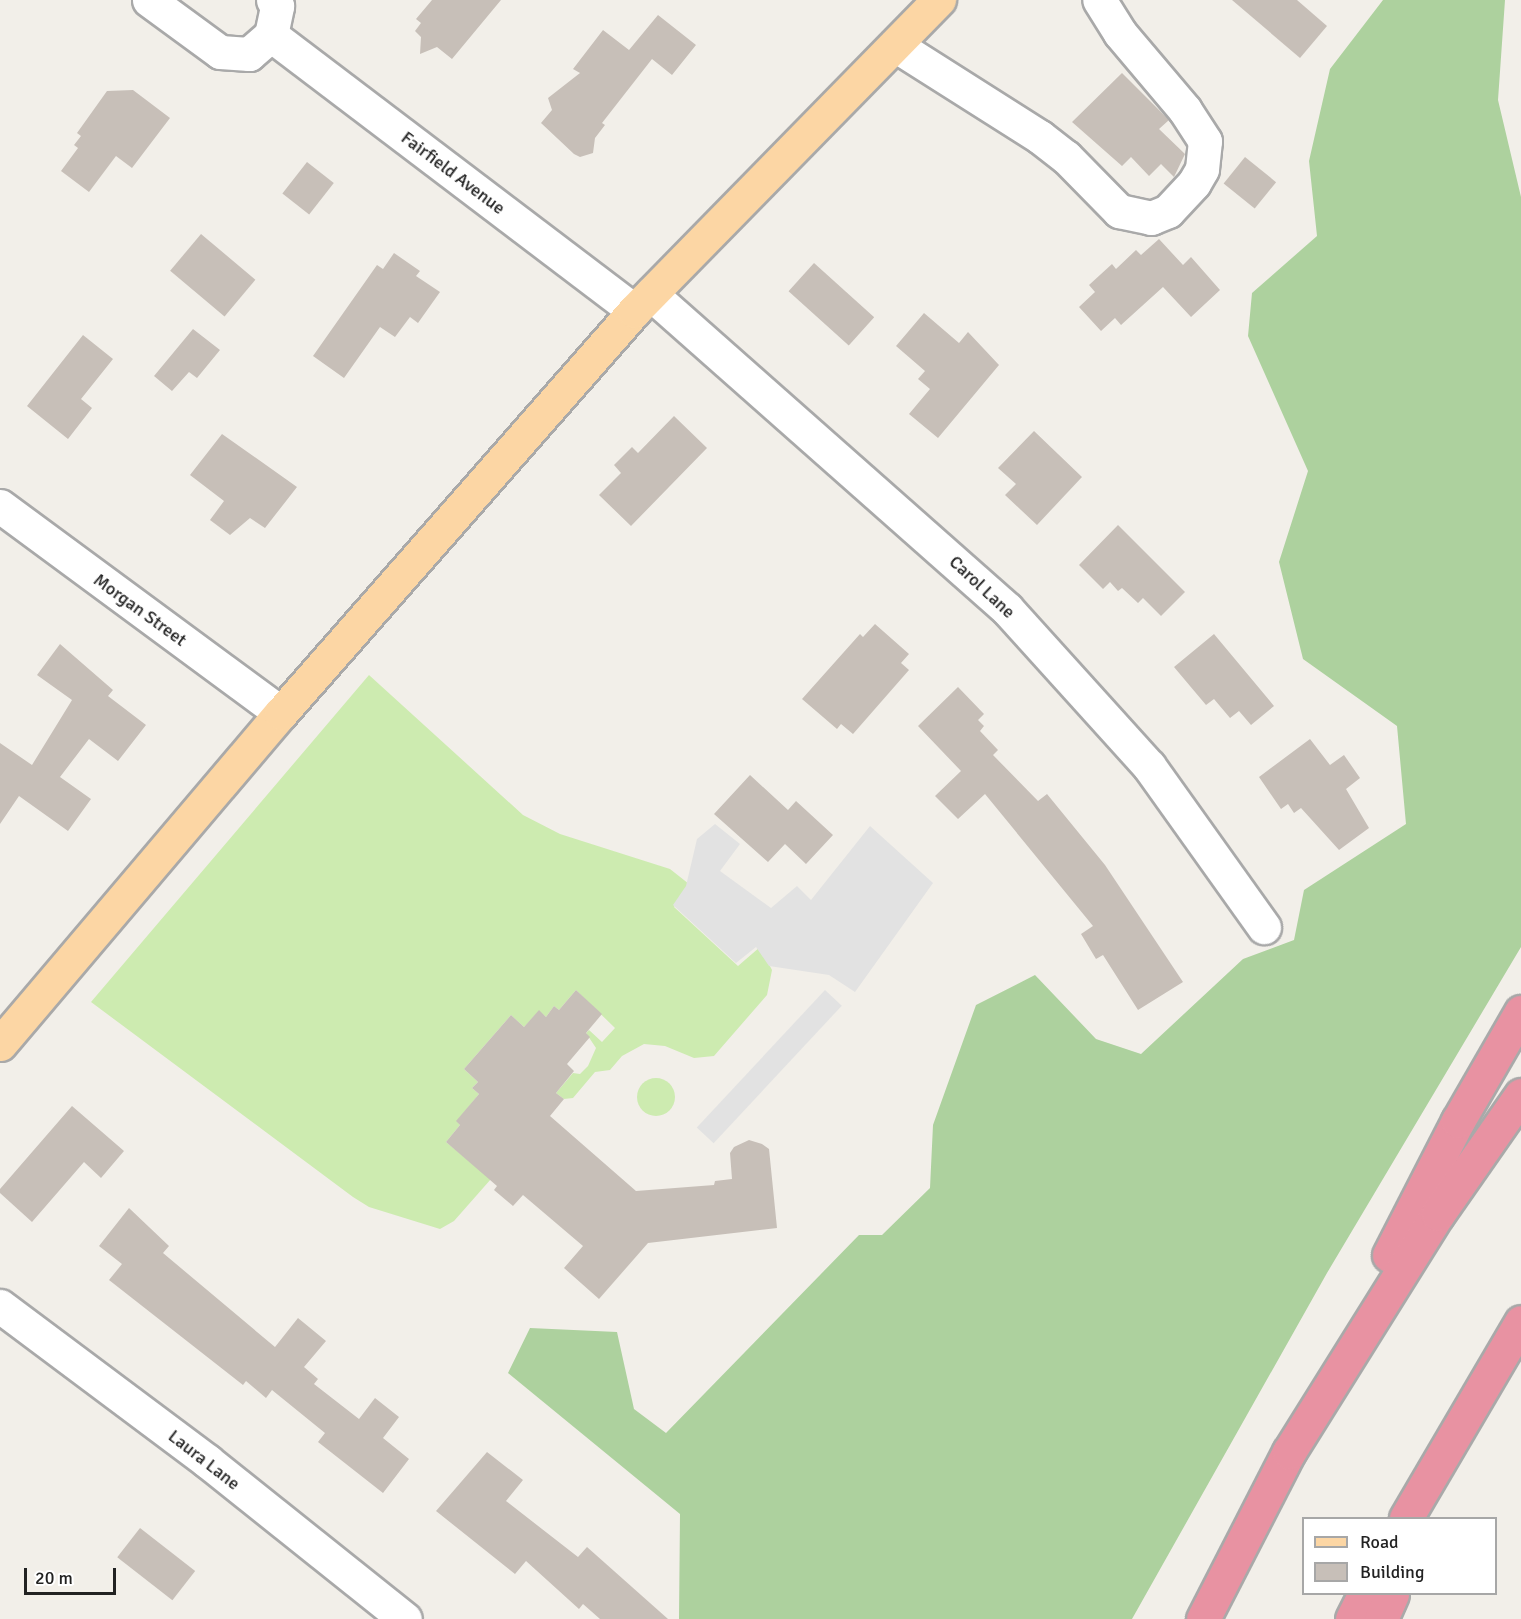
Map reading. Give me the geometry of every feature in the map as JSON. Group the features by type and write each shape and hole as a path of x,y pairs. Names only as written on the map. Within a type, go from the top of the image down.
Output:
{"highway":[{"path":"1203,1619 1458,1121 1521,1012"},
{"path":"1289,1452 1438,1214 1521,1095"},
{"path":"1407,1517 1517,1329"},
{"path":"1427,1517 1517,1329"},
{"path":"1352,1619 1364,1595"},
{"path":"1381,1619 1391,1595"}],"main road":[{"path":"0,1044 281,713 642,303 939,0"}],"street":[{"path":"149,0 220,52 249,54 271,35 277,6 273,0"},
{"path":"895,45 1049,144 1119,211 1151,218 1168,211 1194,183 1202,169 1205,141 1185,110 1120,33 1099,0"},
{"name":"Fairfield Avenue","path":"271,35 642,303"},
{"name":"Carol Lane","path":"642,303 1007,609 1149,766 1264,927"},
{"name":"Morgan Street","path":"0,506 281,713"},
{"name":"Laura Lane","path":"0,1306 207,1461 405,1619"}],"green space":[{"path":"1383,0 1505,0 1498,100 1521,197 1521,947 1327,1273 1132,1619 679,1619 680,1514 508,1373 530,1328 617,1332 634,1409 666,1433 859,1235 882,1235 930,1188 933,1125 976,1005 1035,975 1096,1039 1141,1054 1243,959 1294,940 1304,890 1406,824 1397,726 1303,659 1279,562 1308,471 1248,336 1252,293 1317,236 1309,161 1330,69"},
{"path":"369,675 523,815 560,834 670,869 689,884 674,907 738,966 760,947 772,970 767,995 714,1056 694,1058 665,1046 644,1044 622,1056 610,1070 595,1072 573,1098 564,1099 556,1093 573,1073 580,1074 588,1066 596,1048 586,1033 589,1030 602,1042 615,1028 576,990 559,1010 554,1006 546,1017 539,1011 524,1027 511,1015 464,1069 478,1082 472,1088 479,1094 457,1121 460,1125 446,1142 491,1179 454,1221 440,1229 369,1207 353,1197 91,1002"},
{"path":"656,1078 669,1084 675,1097 669,1110 656,1116 643,1110 637,1097 643,1084"}],"shaded area":[{"path":"715,824 740,844 720,871 771,908 797,886 811,900 870,826 933,883 855,992 829,975 769,966 756,947 736,963 673,905 686,886 697,839"},
{"path":"825,990 842,1006 714,1143 697,1127"}],"building":[{"path":"432,0 501,0 452,59 437,47 420,54 421,37 415,31 421,23 416,19"},
{"path":"1232,0 1297,0 1327,26 1300,58"},
{"path":"658,15 696,45 672,75 652,59 602,123 605,125 595,138 593,153 580,157 574,154 541,123 552,110 548,98 580,73 573,69 603,30 629,50"},
{"path":"1122,73 1169,120 1159,129 1185,154 1174,177 1161,164 1149,176 1131,157 1122,166 1072,122"},
{"path":"133,90 170,118 132,168 116,156 89,192 61,171 78,148 74,145 81,136 77,133 107,91"},
{"path":"1245,157 1276,182 1255,209 1224,183"},
{"path":"307,162 334,183 309,214 282,194"},
{"path":"201,234 255,280 225,316 170,271"},
{"path":"1159,239 1183,265 1191,257 1220,290 1191,317 1163,287 1121,325 1115,318 1101,331 1079,307 1095,292 1089,285 1112,264 1116,269 1136,250 1141,255"},
{"path":"394,253 420,271 416,276 440,292 418,323 410,317 395,337 380,327 344,378 313,356 377,265 383,269"},
{"path":"814,263 874,317 849,345 789,291"},
{"path":"924,313 959,343 968,332 999,365 938,438 909,414 930,389 918,379 925,371 896,346"},
{"path":"193,329 220,350 197,378 189,372 172,391 154,376"},
{"path":"83,335 113,359 81,399 92,408 68,439 27,406"},
{"path":"674,416 707,448 631,526 599,495 621,473 614,465 632,447 638,453"},
{"path":"1034,431 1082,477 1037,525 1005,495 1016,484 998,468"},
{"path":"222,434 297,487 265,528 250,518 230,535 210,520 224,501 190,475"},
{"path":"1118,525 1185,592 1161,616 1143,598 1138,603 1122,588 1118,591 1110,582 1103,589 1079,565"},
{"path":"875,624 909,654 901,663 909,670 853,734 841,724 837,729 802,699 860,634 863,637"},
{"path":"1214,634 1274,706 1251,725 1239,711 1230,718 1214,699 1206,705 1174,667"},
{"path":"60,644 113,690 108,696 146,725 118,761 89,739 60,777 91,799 68,831 19,796 0,824 0,743 32,765 72,700 37,675"},
{"path":"958,687 984,714 978,720 984,726 980,731 998,750 993,755 1038,801 1047,794 1105,865 1183,982 1138,1010 1103,955 1096,959 1081,934 1093,926 985,794 958,819 935,796 961,771 918,726"},
{"path":"1310,739 1330,765 1344,755 1360,778 1346,789 1369,828 1339,850 1301,808 1294,813 1288,804 1281,809 1259,777"},
{"path":"750,775 788,810 796,801 833,835 806,864 785,844 768,862 714,814"},
{"path":"576,990 602,1014 586,1033 590,1037 567,1064 574,1071 556,1093 564,1099 550,1116 636,1191 714,1185 715,1181 732,1179 730,1153 734,1147 749,1140 762,1144 769,1149 777,1228 648,1243 599,1299 564,1268 583,1246 523,1195 513,1206 494,1190 497,1186 446,1142 460,1125 456,1121 479,1094 472,1088 478,1082 464,1069 511,1015 524,1027 539,1010 546,1017 554,1006 559,1010"},
{"path":"72,1106 124,1151 101,1178 84,1162 32,1222 0,1193 0,1189"},
{"path":"129,1208 169,1246 163,1253 275,1347 298,1318 326,1341 304,1367 318,1379 314,1384 359,1419 375,1398 399,1417 383,1438 409,1459 383,1493 318,1442 325,1433 272,1390 266,1398 246,1381 243,1385 109,1280 122,1264 99,1246"},
{"path":"487,1452 523,1480 506,1501 578,1557 587,1547 668,1619 600,1619 583,1604 579,1609 526,1561 515,1574 436,1511"},
{"path":"140,1528 195,1571 172,1600 117,1557"}]}
